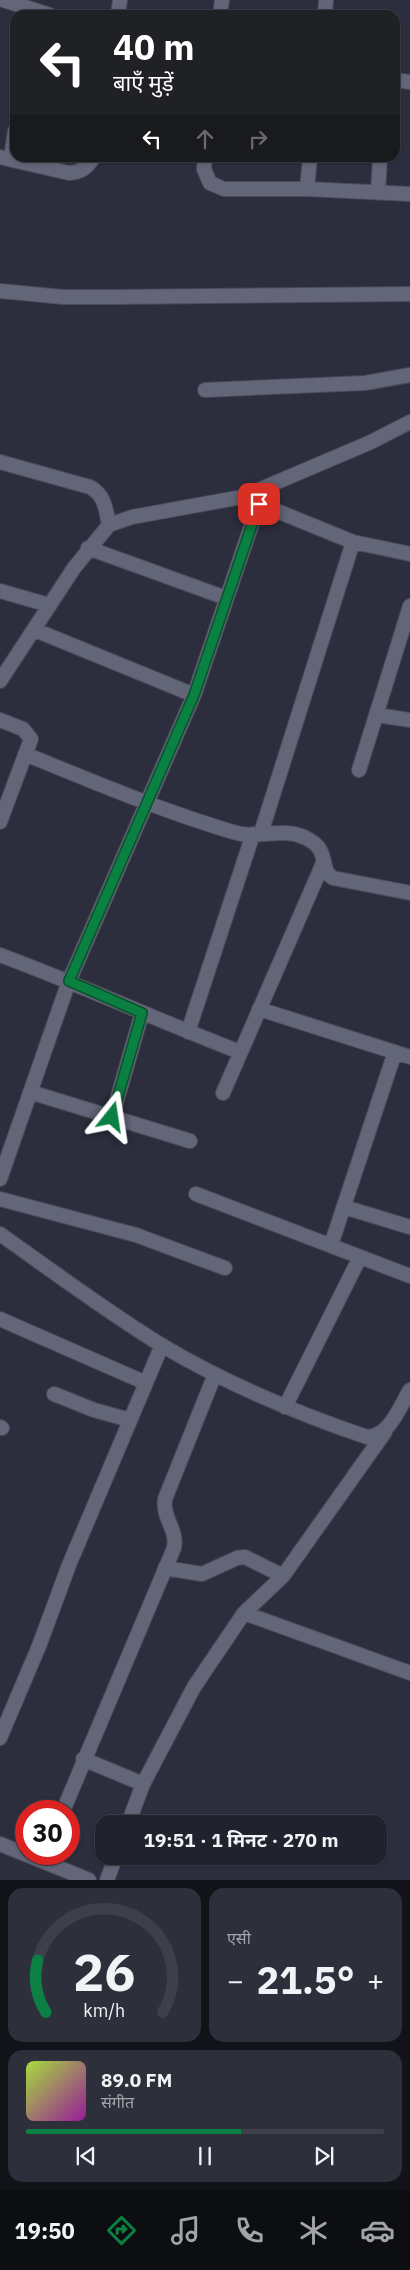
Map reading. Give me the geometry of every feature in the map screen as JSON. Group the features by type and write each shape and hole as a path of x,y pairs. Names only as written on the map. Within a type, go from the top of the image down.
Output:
{"street":[{"path":"3,0 28,10"},
{"path":"5,158 10,144"},
{"path":"22,162 69,173 78,172 86,167 89,162"},
{"path":"205,162 204,169 210,183 224,189 307,189 410,194"},
{"path":"307,189 310,162"},
{"path":"378,192 380,162"},
{"path":"0,291 63,296 115,297 410,294"},
{"path":"205,390 365,383 410,375"},
{"path":"0,681 88,548 109,525 132,516 242,497 371,442 410,422"},
{"path":"0,462 90,487 98,491 103,500 109,525"},
{"path":"242,497 353,542 410,554"},
{"path":"0,1178 69,981 148,804 194,695 259,504"},
{"path":"188,1032 257,834 353,542"},
{"path":"88,548 226,598"},
{"path":"0,591 49,606"},
{"path":"359,770 410,606"},
{"path":"35,630 194,695"},
{"path":"377,715 410,720"},
{"path":"0,720 27,732 30,739 0,822"},
{"path":"25,754 148,804 232,832 257,834 280,832 305,838 321,849 327,873 332,878 410,893"},
{"path":"223,1093 324,861"},
{"path":"0,955 69,981 142,1013 240,1052"},
{"path":"259,1009 410,1057"},
{"path":"112,1117 142,1013"},
{"path":"331,1246 395,1052"},
{"path":"30,1092 190,1141"},
{"path":"196,1194 410,1276"},
{"path":"0,1199 136,1235 226,1268"},
{"path":"344,1207 410,1227"},
{"path":"0,1234 162,1345 215,1374 285,1407 367,1437 379,1435 385,1431"},
{"path":"285,1407 360,1257"},
{"path":"0,1319 146,1383"},
{"path":"0,1738 5,1716 162,1345"},
{"path":"67,1800 176,1542 175,1534 165,1513 165,1499 215,1374"},
{"path":"131,1815 143,1784 194,1687 244,1613 283,1576 385,1431 410,1390"},
{"path":"54,1394 94,1410 130,1420"},
{"path":"165,1568 202,1574 237,1558 245,1557 283,1576"},
{"path":"244,1613 410,1673"},
{"path":"83,1759 143,1784"},
{"path":"0,1844 15,1848"},
{"path":"60,1865 89,1880"},
{"path":"108,1880 113,1865"}],"route":[{"path":"112,1117 122,1076 142,1013 69,981 148,804 194,695 259,504"}]}
